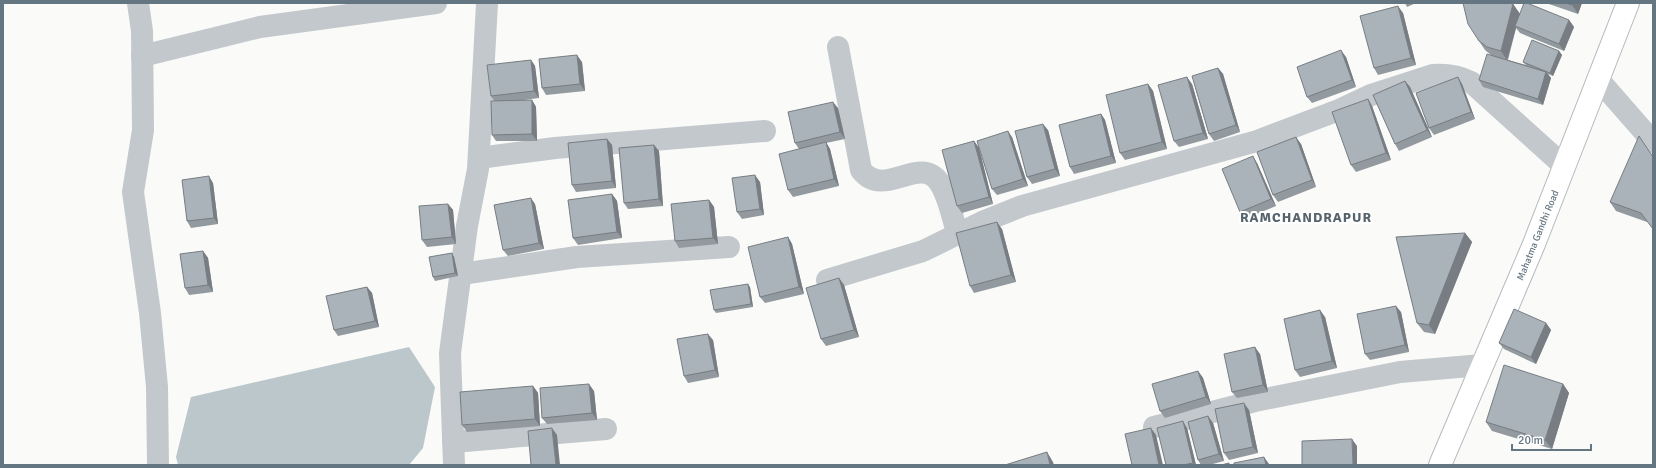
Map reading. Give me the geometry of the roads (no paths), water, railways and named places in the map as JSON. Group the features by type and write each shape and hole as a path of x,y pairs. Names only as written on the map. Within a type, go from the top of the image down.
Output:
{"main road":[{"name":"Mahatma Gandhi Road","path":"1440,465 1564,166 1628,3"}],"street":[{"path":"138,3 142,31 143,130 133,192 150,313 157,387 158,465"},
{"path":"142,56 260,27 436,3"},
{"path":"454,465 450,353 479,158 487,3"},
{"path":"838,47 861,170 867,179 877,182 924,172 933,175 945,192 958,235"},
{"path":"827,280 923,251 982,222 1022,206 1257,141 1338,110 1371,95 1437,75 1460,77 1471,82 1564,166"},
{"path":"1598,79 1653,142"},
{"path":"479,158 554,148 765,131"},
{"path":"461,274 578,257 729,247"},
{"path":"1154,427 1255,401 1400,372 1482,365"},
{"path":"453,442 606,429"}],"district":[{"name":"RAMCHANDRAPUR","path":"1306,217"}]}
